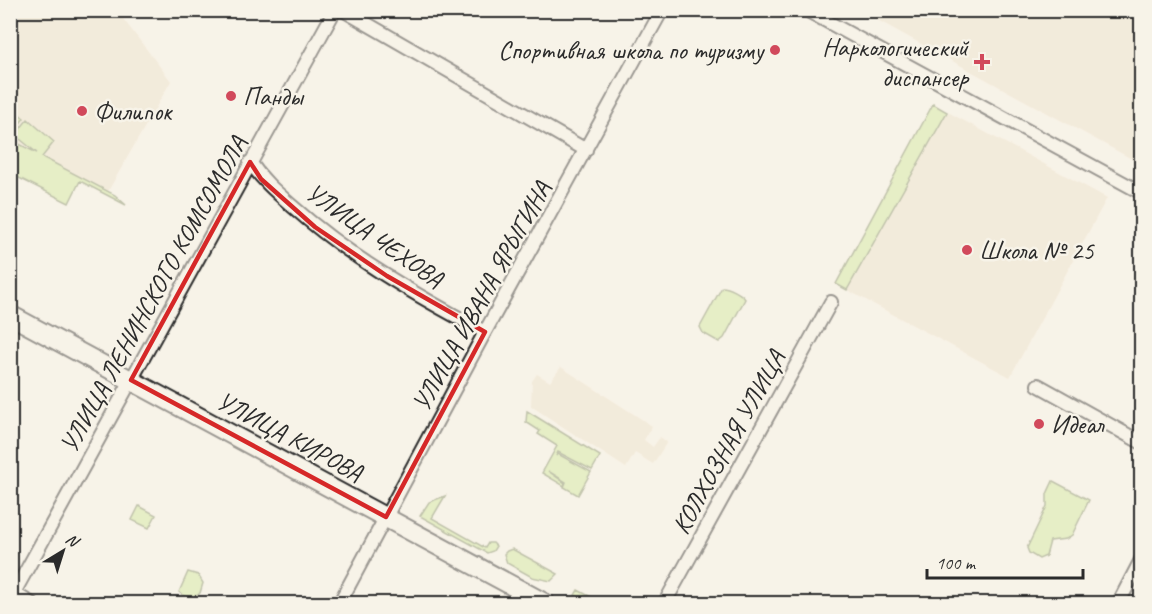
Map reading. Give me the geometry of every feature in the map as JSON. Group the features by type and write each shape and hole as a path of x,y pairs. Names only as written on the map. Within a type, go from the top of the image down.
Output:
{"main road":[{"name":"УЛИЦА КИРОВА","path":"10,315 546,603"}],"street":[{"name":"УЛИЦА ЛЕНИНСКОГО КОМСОМОЛА","path":"12,595 335,10"},
{"path":"344,10 586,150"},
{"name":"УЛИЦА ИВАНА ЯРЫГИНА","path":"339,603 662,10"},
{"path":"806,10 1142,193"},
{"name":"УЛИЦА ЧЕХОВА","path":"250,162 261,179 315,227 387,276 485,332"},
{"name":"КОЛХОЗНАЯ УЛИЦА","path":"664,603 831,302"},
{"path":"1038,385 1142,443"},
{"path":"1118,603 1142,558"},
{"path":"12,595 32,603"}],"highlighted area":[{"path":"250,162 261,179 315,227 387,276 485,332 386,517 131,380"}],"shaded area":[{"name":"Филипок","path":"11,11 117,11 171,81 107,193 11,140"},
{"path":"861,11 1141,11 1141,164 1064,122"},
{"name":"Школа № 25","path":"933,104 1107,198 1010,377 836,284"},
{"path":"561,367 652,426 644,440 653,447 660,437 667,442 653,464 635,453 626,468 531,406 532,381 537,374 550,382"}],"green space":[{"path":"933,104 947,112 847,290 836,284"},
{"path":"11,107 24,118 11,135"},
{"path":"28,119 54,142 42,157 115,195 126,205 80,181 69,203 11,174 11,140 37,153 15,135"},
{"path":"722,287 735,291 745,299 724,338 719,342 703,333 700,327"},
{"path":"527,411 600,456 592,470 558,452 556,456 558,454 591,472 578,495 564,487 566,482 548,471 565,483 564,486 542,473 557,446 538,434 540,431 526,422"},
{"path":"1053,481 1089,500 1072,535 1066,539 1050,541 1046,556 1039,559 1029,553 1027,548 1047,506 1047,494"},
{"path":"445,496 432,518 485,548 488,543 493,543 496,546 493,551 487,553 420,516 429,502"},
{"path":"139,506 156,515 149,528 132,520"},
{"path":"512,549 558,574 551,581 532,577 507,563 504,554"},
{"path":"188,572 198,575 203,583 200,593 192,598 179,592"},
{"path":"578,590 602,603 587,603 575,595"}],"place":[{"name":"Спортивная школа по туризму","path":"775,50"},
{"name":"Наркологический диспансер","path":"982,62"},
{"name":"Панды","path":"231,96"},
{"name":"Филипок","path":"82,111"},
{"name":"Школа № 25","path":"967,250"},
{"name":"Идеал","path":"1039,424"}]}
